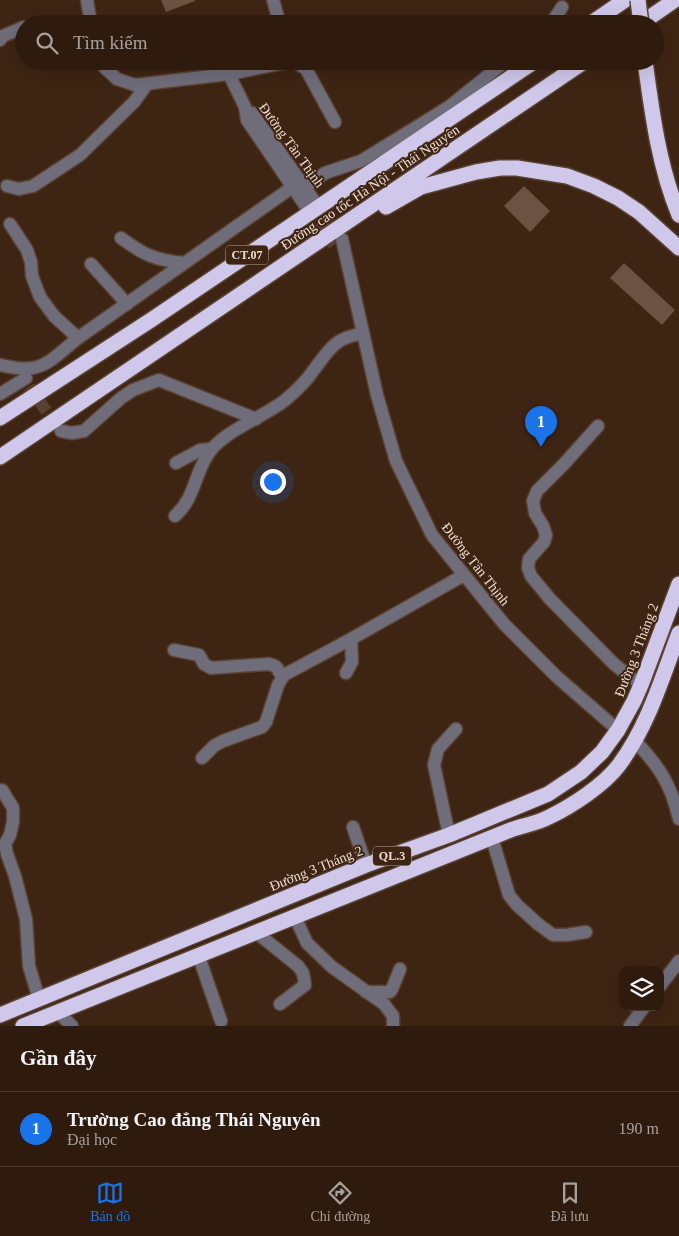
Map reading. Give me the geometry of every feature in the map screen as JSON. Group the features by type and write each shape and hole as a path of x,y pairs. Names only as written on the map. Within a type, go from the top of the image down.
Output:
{"highway":[{"path":"590,15 611,0"},
{"path":"603,15 625,0"},
{"path":"638,0 640,15"},
{"path":"654,15 675,0"},
{"path":"493,90 519,70"},
{"name":"Đường cao tốc Hà Nội - Thái Nguyên","path":"0,418 151,320 522,70"},
{"name":"Đường cao tốc Hà Nội - Thái Nguyên","path":"0,457 572,70"},
{"path":"646,70 654,126 671,196 679,215"},
{"path":"167,344 277,280 380,210 421,187 476,172 500,168 517,168 554,173 585,183 618,198 639,212 679,248"},
{"name":"Đường 3 Tháng 2","path":"0,1015 366,865 449,835 548,794 581,772 602,752 618,730 641,686 679,584"},
{"name":"QL.3","path":"23,1026 513,829 548,818 575,802 603,781 618,766 635,742 654,701 679,633"},
{"path":"506,812 513,829"},
{"path":"39,999 52,1014"}],"street":[{"path":"88,0 90,15"},
{"path":"273,0 277,15"},
{"path":"557,15 562,7"},
{"path":"0,40 3,36 15,31"},
{"path":"107,70 117,79 135,85 249,70"},
{"path":"307,70 335,122"},
{"path":"1,396 26,378 34,368 46,363 184,263 299,185 325,173 362,161 450,106 495,70"},
{"name":"Đường Tân Thịnh","path":"229,74 244,107 247,120 299,185 311,205"},
{"path":"7,186 19,189 33,186 80,155 134,102 147,84"},
{"path":"10,224 27,250 31,262 32,276 40,297 54,316 78,338"},
{"path":"121,238 142,253 162,261 184,263"},
{"name":"Đường Tân Thịnh","path":"338,242 346,258 377,395 396,461 432,535 504,624 557,677 618,730"},
{"path":"90,264 127,304"},
{"path":"175,516 184,507 191,495 204,461 212,449 231,434 282,402 299,388 327,352 339,341 363,333"},
{"path":"0,365 26,378"},
{"path":"61,431 72,433 84,431 121,398 133,390 159,380 256,419"},
{"path":"598,426 537,491 533,501 535,513 546,534 544,542 529,559 528,568 531,576 556,605 614,664 641,686"},
{"path":"176,463 200,450 212,449"},
{"path":"202,758 214,746 223,741 262,727 266,722 278,685 284,675 464,575"},
{"path":"346,673 352,662 351,639"},
{"path":"174,650 199,655 204,664 211,668 268,664 273,665 284,675"},
{"path":"449,835 434,765 438,749 456,729"},
{"path":"635,742 659,767 672,794 679,819"},
{"path":"2,790 12,808 13,822 10,835 5,844 26,919 29,966 39,999"},
{"path":"353,827 366,865"},
{"path":"492,838 509,895 517,905 553,935 586,932"},
{"path":"295,917 307,943 332,967 384,1004 392,1016 393,1026"},
{"path":"257,933 298,966 303,973 305,985 280,1004"},
{"path":"199,956 222,1021"},
{"path":"664,981 679,961"},
{"path":"366,992 390,992 400,968"},
{"path":"630,1026 641,1011"},
{"path":"52,1014 72,1026"}],"building":[{"path":"161,0 195,0 195,1 166,12"},
{"path":"524,186 550,211 530,232 504,206"},
{"path":"624,263 675,310 662,325 610,278"}],"tunnel":[{"path":"315,202 340,237"},
{"path":"307,208 334,245"},
{"path":"29,387 58,427"}],"place":[{"name":"Trường Cao đẳng Thái Nguyên","path":"541,447"}]}
